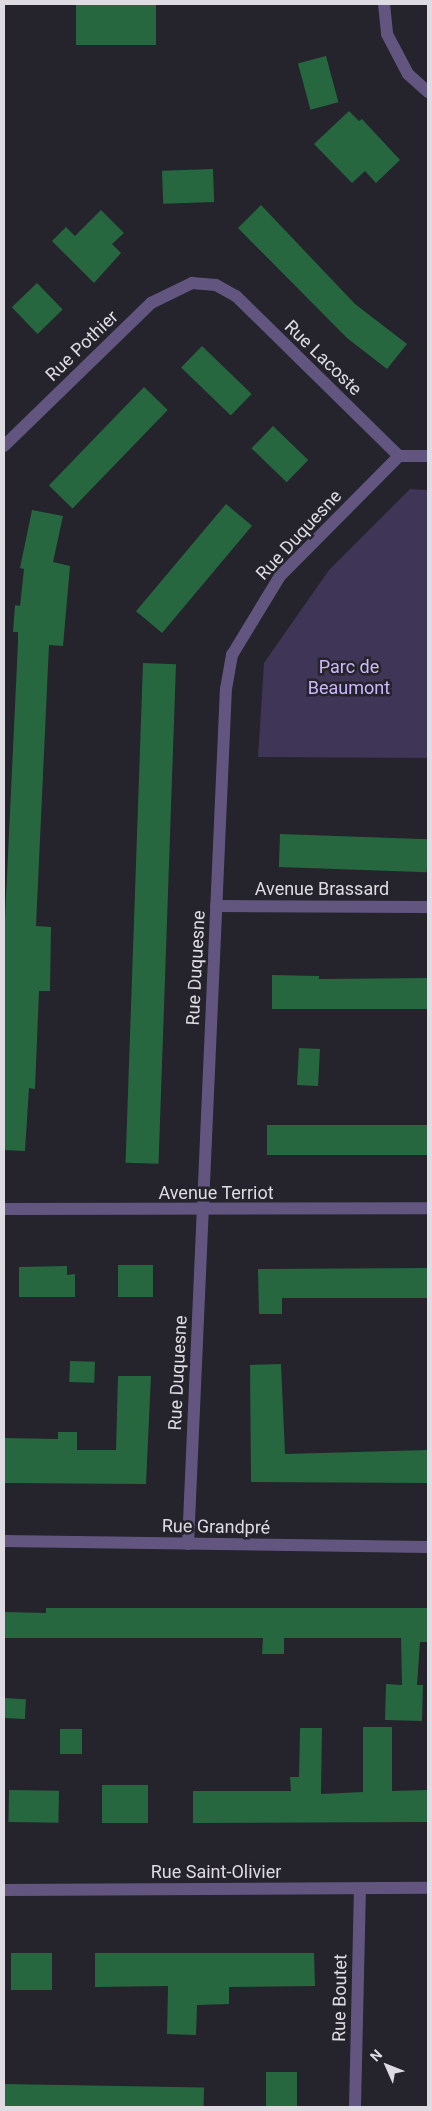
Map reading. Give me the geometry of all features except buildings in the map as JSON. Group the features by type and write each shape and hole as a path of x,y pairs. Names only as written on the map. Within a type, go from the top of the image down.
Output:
{"street":[{"path":"384,4 387,34 408,74 428,92"},
{"name":"Rue Pothier","path":"4,446 151,303 192,283"},
{"name":"Rue Lacoste","path":"192,283 216,285 236,296 399,456"},
{"path":"399,456 428,456"},
{"name":"Rue Duquesne","path":"188,1544 226,689 232,656 280,576 399,456"},
{"name":"Avenue Brassard","path":"216,906 428,907"},
{"name":"Avenue Terriot","path":"4,1209 203,1211 428,1208"},
{"name":"Rue Grandpré","path":"4,1540 428,1547"},
{"name":"Rue Saint-Olivier","path":"4,1890 428,1888"},
{"name":"Rue Boutet","path":"355,2107 360,1889"}],"green space":[{"name":"Parc de Beaumont","path":"410,489 428,490 428,758 258,757 264,663 329,570"}]}
